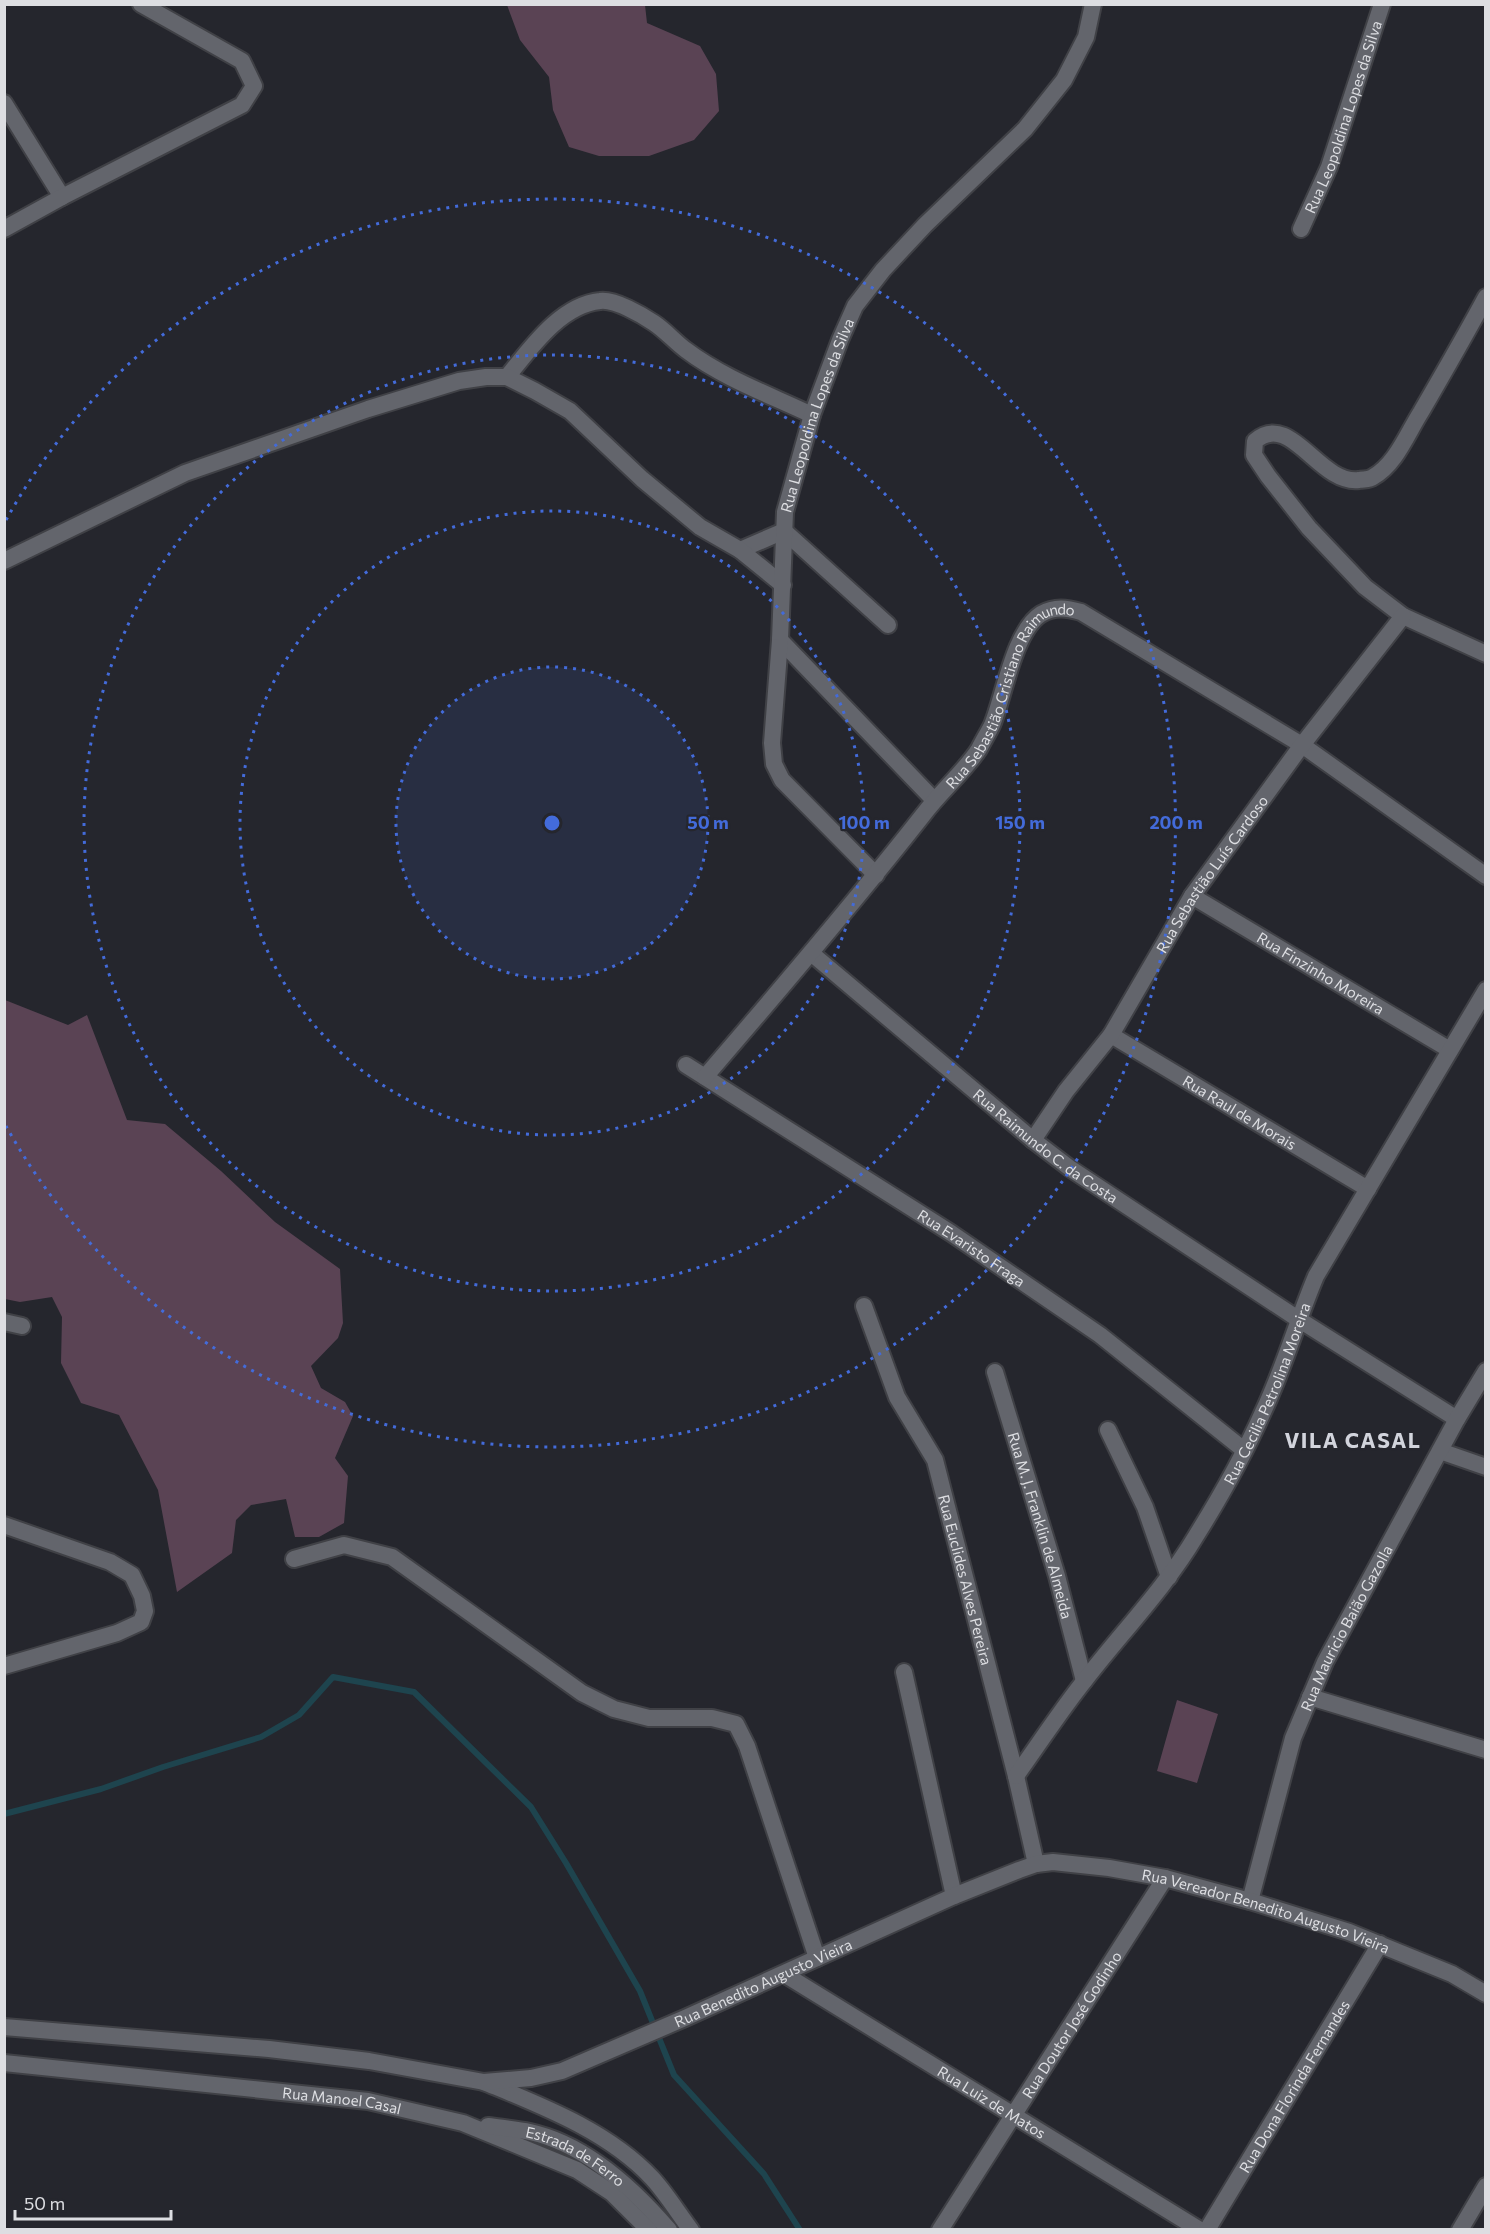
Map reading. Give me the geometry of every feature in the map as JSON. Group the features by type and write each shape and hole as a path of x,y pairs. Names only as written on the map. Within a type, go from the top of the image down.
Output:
{"street":[{"path":"4,229 62,196 242,105 254,86 242,61 141,4"},
{"name":"Rua Leopoldina Lopes da Silva","path":"876,875 782,780 774,764 772,743 780,640 785,512 812,415 855,306 883,270 926,225 1025,129 1064,80 1086,37 1093,4"},
{"name":"Rua Leopoldina Lopes da Silva","path":"1301,229 1329,167 1382,4"},
{"path":"4,103 62,196"},
{"path":"1485,297 1462,342 1390,463 1371,479 1350,481 1328,471 1297,443 1276,432 1263,434 1255,441 1254,455 1309,528 1365,587 1403,616 1485,654"},
{"path":"507,377 557,321 584,305 602,300 629,308 655,324 686,350 731,376 812,415"},
{"path":"4,561 185,473 368,409 459,381 507,377 570,411 642,479 700,527 740,550 783,585"},
{"path":"740,550 784,531 888,625"},
{"name":"Rua Sebastião Cristiano Raimundo","path":"705,1077 876,875 934,800 977,751 992,725 1012,664 1028,627 1040,615 1056,608 1081,612 1302,745 1485,876"},
{"name":"Rua Sebastião Luís Cardoso","path":"1033,1140 1066,1091 1111,1035 1192,896 1302,745 1403,616"},
{"path":"780,640 934,800"},
{"name":"Rua Finzinho Moreira","path":"1192,896 1450,1050"},
{"name":"Rua Raimundo C. da Costa","path":"810,953 1033,1140 1071,1169 1298,1319 1457,1419"},
{"name":"Rua Cecilia Petrolina Moreira","path":"1016,1776 1084,1681 1169,1577 1201,1529 1263,1412 1316,1276 1485,990"},
{"name":"Rua Raul de Morais","path":"1111,1035 1368,1189"},
{"name":"Rua Evaristo Fraga","path":"686,1065 951,1233 1090,1329 1244,1450"},
{"name":"Rua Euclides Alves Pereira","path":"864,1306 897,1397 935,1460 1016,1776 1036,1864"},
{"path":"4,1322 22,1326"},
{"name":"Rua Mauricio Baião Gazolla","path":"1250,1901 1293,1738 1310,1697 1326,1662 1485,1371"},
{"name":"Rua M. J. Franklin de Almeida","path":"995,1372 1057,1576 1084,1681"},
{"path":"1108,1430 1145,1507 1169,1577"},
{"path":"1440,1451 1485,1467"},
{"path":"4,1525 110,1562 132,1575 142,1596 145,1611 141,1622 117,1633 4,1666"},
{"path":"294,1559 344,1545 392,1557 582,1693 614,1709 649,1718 712,1718 736,1724 747,1746 817,1958"},
{"path":"904,1672 954,1896"},
{"path":"1310,1697 1485,1750"},
{"name":"Rua Vereador Benedito Augusto Vieira","path":"1036,1864 1053,1862 1165,1878 1250,1901 1350,1932 1452,1974 1485,1994"},
{"name":"Rua Benedito Augusto Vieira","path":"484,2082 531,2078 562,2071 784,1974 954,1896 1036,1864"},
{"name":"Rua Doutor José Godinho","path":"940,2229 1165,1878"},
{"name":"Rua Dona Florinda Fernandes","path":"1208,2229 1380,1944"},
{"name":"Rua Luiz de Matos","path":"784,1974 1200,2229"},
{"path":"4,2027 269,2049 379,2062 484,2082 541,2106 611,2144 652,2178 691,2229"},
{"name":"Rua Manoel Casal","path":"4,2063 368,2101 463,2122 577,2170 612,2193 649,2229"},
{"name":"Estrada de Ferro","path":"463,2122 531,2132 570,2147 611,2173 669,2229"},
{"path":"1460,2229 1485,2186"}],"shaded area":[{"path":"507,5 645,5 647,23 700,46 716,74 719,111 694,140 649,156 599,156 569,147 553,110 549,77 520,40"},
{"path":"5,1000 68,1025 87,1015 127,1120 165,1124 221,1171 275,1222 340,1269 343,1323 338,1338 311,1366 321,1388 345,1402 353,1416 335,1458 348,1476 344,1523 319,1537 295,1537 286,1499 251,1505 236,1520 232,1553 177,1592 158,1490 119,1415 81,1403 61,1363 62,1317 52,1297 20,1302 5,1299"},
{"path":"1177,1700 1218,1714 1197,1783 1157,1771"}],"waterway":[{"path":"4,1814 101,1789 261,1737 299,1715 333,1677 414,1692 531,1807 640,1991 674,2075 764,2174 800,2230"}],"district":[{"name":"VILA CASAL","path":"1353,1439"}]}
